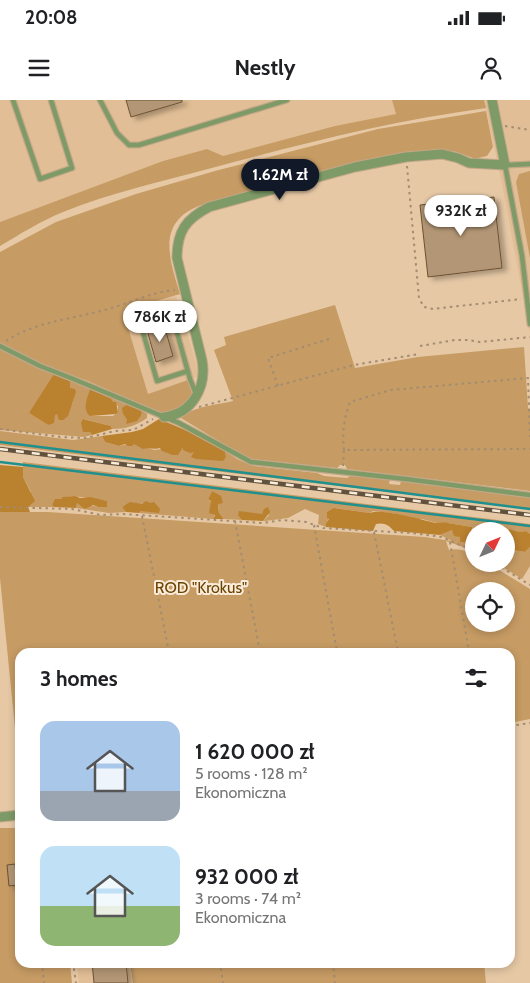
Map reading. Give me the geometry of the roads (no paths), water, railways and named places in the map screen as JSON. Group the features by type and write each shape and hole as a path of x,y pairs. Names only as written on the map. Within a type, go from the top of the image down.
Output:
{"street":[{"path":"162,416 182,412 190,406 197,395 204,371 179,270 177,246 182,230 196,213 209,207 354,167 406,156 442,154 469,163 505,165 492,100"},
{"path":"0,817 15,816"}],"lane":[{"path":"14,100 40,179 72,168 51,100"},
{"path":"100,100 117,133 129,145 139,145 287,100"},
{"path":"530,164 505,165 528,298 530,324"},
{"path":"188,371 157,380 141,325 172,315 197,395"},
{"path":"0,346 40,366 179,423 251,462 530,495"}],"waterway":[{"path":"0,442 530,509"},
{"path":"0,462 530,526"}],"railway":[{"path":"0,449 530,515"}],"park label":[{"name":"ROD \"Krokus\"","path":"201,587"}]}
